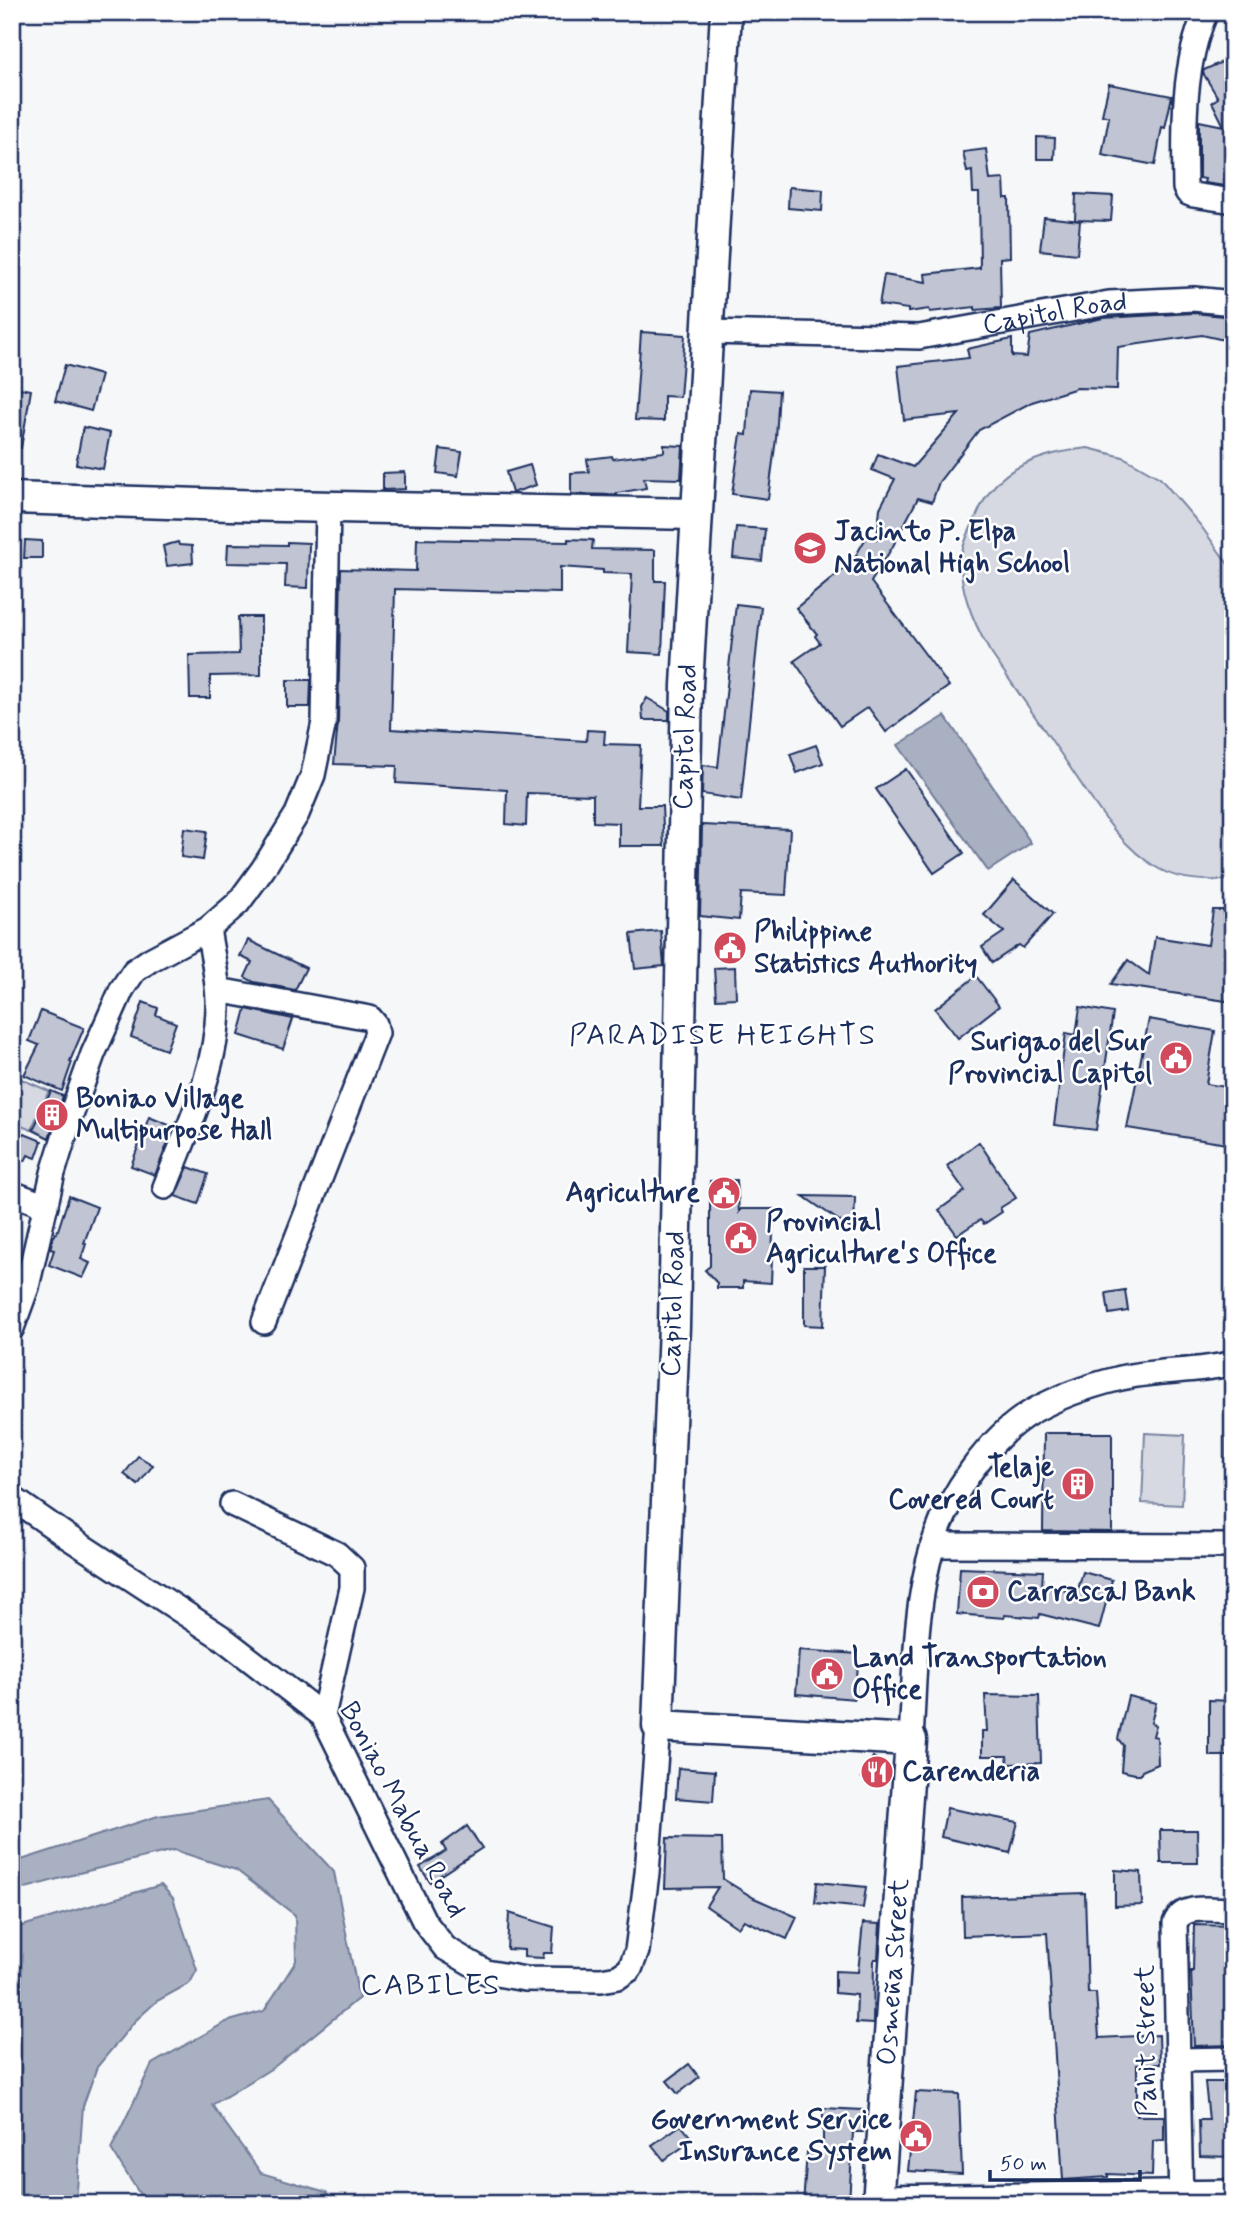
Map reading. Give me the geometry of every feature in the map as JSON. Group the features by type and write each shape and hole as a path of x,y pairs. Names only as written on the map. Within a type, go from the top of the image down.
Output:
{"main road":[{"path":"707,332 726,12"},
{"name":"Capitol Road","path":"657,1726 674,1326 683,788 707,332"},
{"path":"12,498 696,514"},
{"path":"657,1726 911,1740"},
{"name":"Osmeña Street","path":"878,2200 911,1740"}],"street":[{"path":"1206,12 1197,32 1188,72 1185,188 1193,195 1233,201"},
{"name":"Capitol Road","path":"707,332 919,337 1109,303 1194,299 1233,303"},
{"path":"12,1328 27,1287 53,1172 69,1121 93,1054 122,989 134,971 208,929 238,903 264,869 297,814 313,775 324,722 328,507"},
{"path":"165,1187 210,1064 217,1033 218,989 208,929"},
{"path":"218,989 370,1018 377,1033 264,1322"},
{"path":"12,1193 46,1206"},
{"path":"911,1740 920,1611 933,1545 954,1494 1003,1433 1032,1411 1118,1378 1233,1363"},
{"name":"Boniao Mabua Road","path":"12,1497 221,1637 323,1716 424,1921 445,1948 486,1972 524,1979 601,1980 618,1977 630,1969 637,1951 647,1873 657,1726"},
{"path":"232,1504 337,1554 352,1568 352,1588 323,1716"},
{"path":"933,1545 1233,1546"},
{"name":"Pahit Street","path":"1180,2198 1174,1927 1177,1918 1186,1911 1233,1910"},
{"path":"1178,2060 1233,2059"},
{"path":"878,2200 1180,2198 1233,2192"}],"shaded area":[{"path":"1088,448 1123,457 1160,478 1201,526 1233,571 1233,880 1176,876 1159,869 1130,847 1096,805 989,650 968,603 962,578 962,552 980,509 993,487 1013,470 1029,462"},
{"path":"12,1075 49,1091 31,1130 12,1122"},
{"path":"1145,1433 1185,1435 1182,1505 1142,1503"},
{"path":"1226,1438 1233,1438 1233,1504 1225,1504"}],"water":[{"path":"945,716 1031,843 988,871 898,745"},
{"path":"268,1800 334,1872 359,1998 274,2067 212,2105 261,2173 326,2192 338,2204 153,2204 144,2201 111,2149 152,2064 226,2022 264,2011 296,1961 295,1915 236,1870 174,1850 12,1892 12,1863 158,1816"},
{"path":"161,1885 173,1898 197,1970 190,1983 157,2001 135,2021 97,2067 83,2106 76,2204 12,2204 12,1929"}],"building":[{"path":"1233,57 1233,143 1230,138 1229,147 1233,148 1233,187 1204,183 1205,179 1199,178 1199,121 1224,126 1212,102 1218,98 1203,73 1204,70"},
{"path":"1109,84 1172,96 1165,128 1162,127 1155,165 1102,155 1109,117 1102,115"},
{"path":"1037,137 1055,138 1054,159 1037,159"},
{"path":"986,149 990,180 1004,179 1005,198 1009,198 1010,257 1000,258 1001,308 975,310 975,307 908,312 908,309 879,305 884,275 926,282 925,274 980,268 979,193 973,193 972,171 967,172 963,152"},
{"path":"789,187 823,190 822,211 788,208"},
{"path":"1076,194 1113,196 1111,221 1075,220"},
{"path":"1044,217 1080,221 1077,254 1040,250"},
{"path":"1194,313 1233,317 1233,342 1202,335 1118,347 1117,389 1077,388 1032,402 979,430 939,482 932,502 918,498 871,582 949,686 886,732 868,707 840,726 794,661 820,643 815,636 817,634 796,608 852,562 866,538 877,539 880,508 895,479 872,470 878,454 913,467 959,414 904,420 898,366 969,358 967,349 1012,339 1012,356 1027,357 1030,335 1103,318"},
{"path":"641,332 685,335 680,397 664,396 664,421 635,420"},
{"path":"65,365 101,375 91,411 55,401"},
{"path":"12,387 31,390 21,448 12,447"},
{"path":"750,389 779,391 768,499 732,494 741,434 747,435"},
{"path":"83,427 110,433 103,469 76,464"},
{"path":"664,445 683,446 681,479 644,478 646,488 617,495 571,494 571,473 589,472 587,459 612,456 613,459 664,452"},
{"path":"440,449 462,452 458,476 437,473"},
{"path":"530,465 536,485 512,493 506,472"},
{"path":"405,472 405,489 383,490 383,473"},
{"path":"736,527 765,529 762,561 733,558"},
{"path":"417,539 568,542 568,539 593,540 592,549 655,550 655,581 665,581 662,654 628,652 632,574 560,567 560,593 395,589 391,729 586,741 587,730 605,731 604,744 641,745 638,806 662,806 664,846 619,846 619,823 593,822 593,795 527,793 526,826 506,824 507,790 396,783 397,766 334,764 338,722 341,569 416,571"},
{"path":"25,540 42,541 42,558 24,558"},
{"path":"178,542 179,545 192,546 193,563 167,566 163,546"},
{"path":"287,542 309,543 308,588 285,587 286,564 227,563 228,544 287,545"},
{"path":"736,604 761,607 741,800 702,794 703,765 718,767"},
{"path":"238,617 261,617 261,675 210,676 210,698 190,698 189,655 239,654"},
{"path":"287,680 311,680 310,707 287,707"},
{"path":"647,698 669,711 669,720 643,720 642,707"},
{"path":"816,745 823,763 797,773 790,754"},
{"path":"906,769 964,853 934,873 876,789"},
{"path":"702,825 790,829 786,895 741,893 739,920 700,916"},
{"path":"184,828 207,831 203,860 181,857"},
{"path":"1014,880 1053,914 1023,948 1019,945 992,963 982,947 1004,932 984,915"},
{"path":"1213,910 1233,910 1233,1002 1111,984 1128,960 1149,975 1155,937 1208,945"},
{"path":"661,931 664,966 635,969 631,934"},
{"path":"248,940 306,968 295,990 254,982 245,977 252,962 240,956"},
{"path":"735,967 736,998 716,999 714,968"},
{"path":"976,976 999,1006 958,1038 935,1009"},
{"path":"143,1002 158,1008 156,1015 176,1023 166,1050 131,1037"},
{"path":"1080,1007 1113,1013 1096,1130 1054,1125 1066,1033 1076,1035"},
{"path":"246,1009 293,1019 283,1049 239,1035"},
{"path":"41,1011 84,1028 70,1061 72,1062 62,1091 24,1075 39,1045 29,1041"},
{"name":"Surigao del Sur Provincial Capitol","path":"1149,1019 1215,1031 1206,1084 1233,1088 1233,1145 1127,1128"},
{"name":"Boniao Village Multipurpose Hall","path":"51,1091 63,1096 49,1138 33,1130"},
{"path":"149,1117 174,1127 155,1175 131,1166"},
{"path":"12,1129 42,1141 36,1158 28,1155 25,1161 12,1156"},
{"path":"979,1142 1016,1198 1000,1208 1002,1212 984,1224 980,1220 957,1235 939,1210 965,1191 947,1166"},
{"path":"188,1167 208,1174 198,1204 175,1196"},
{"name":"Provincial Agriculture's Office","path":"737,1180 739,1212 741,1209 774,1209 771,1283 743,1281 743,1288 717,1288 717,1283 705,1270 710,1266 710,1181"},
{"path":"69,1196 97,1207 84,1243 86,1244 81,1259 90,1263 83,1278 49,1265 54,1250 50,1249 53,1238"},
{"path":"803,1196 855,1197 854,1231"},
{"path":"804,1266 825,1266 823,1326 804,1325"},
{"path":"1125,1290 1128,1311 1109,1314 1106,1293"},
{"name":"Telaje Covered Court","path":"1044,1433 1112,1433 1112,1532 1043,1531"},
{"path":"138,1456 153,1465 138,1485 124,1474"},
{"path":"960,1568 1043,1571 1042,1586 1077,1593 1083,1572 1112,1580 1099,1629 1040,1614 1039,1618 1005,1615 1004,1618 957,1614"},
{"name":"Land Transportation Office","path":"799,1650 859,1654 855,1699 796,1694"},
{"path":"985,1695 1039,1696 1041,1763 1008,1764 1007,1756 982,1756 982,1731 987,1731"},
{"path":"1128,1696 1156,1703 1151,1723 1156,1725 1153,1736 1157,1737 1158,1764 1142,1771 1140,1775 1121,1771 1123,1745 1118,1739"},
{"path":"1209,1700 1233,1701 1233,1756 1209,1756"},
{"name":"Carenderia","path":"873,1757 891,1769 891,1779 862,1777"},
{"path":"678,1768 715,1771 713,1801 676,1798"},
{"path":"947,1808 1018,1822 1010,1853 941,1837"},
{"path":"467,1826 482,1848 430,1882 420,1867 446,1851 442,1844"},
{"path":"1160,1830 1197,1830 1198,1863 1161,1863"},
{"path":"667,1838 722,1839 723,1879 754,1898 797,1917 787,1939 744,1920 738,1928 706,1906 718,1887 665,1888"},
{"path":"1115,1870 1141,1872 1142,1905 1115,1906"},
{"path":"817,1882 866,1887 863,1908 815,1903"},
{"path":"1085,1893 1088,1993 1096,1993 1099,2038 1159,2035 1160,2064 1137,2065 1137,2116 1164,2116 1164,2140 1153,2141 1152,2176 1108,2174 1108,2177 1063,2180 1047,1933 963,1936 962,1897"},
{"path":"509,1913 554,1927 552,1953 544,1953 543,1958 524,1957 524,1950 507,1949"},
{"path":"863,1923 880,1924 878,1959 874,1959 873,2024 856,2023 857,1995 835,1993 835,1971 858,1972"},
{"path":"1194,1925 1233,1926 1233,2045 1194,2046 1191,1971"},
{"path":"689,2064 699,2077 678,2094 667,2081"},
{"path":"1205,2082 1233,2082 1233,2157 1200,2156 1199,2120 1209,2120"},
{"path":"916,2092 959,2094 962,2174 908,2171"},
{"path":"823,2108 863,2110 863,2132 853,2132 849,2204 803,2204 807,2152 823,2152"},
{"path":"681,2125 693,2140 664,2160 652,2145"}],"place":[{"name":"Jacinto P. Elpa National High School","path":"810,548"},
{"name":"Philippine Statistics Authority","path":"730,948"},
{"name":"Surigao del Sur Provincial Capitol","path":"1176,1058"},
{"name":"Boniao Village Multipurpose Hall","path":"52,1115"},
{"name":"Agriculture","path":"724,1193"},
{"name":"Provincial Agriculture's Office","path":"741,1238"},
{"name":"Telaje Covered Court","path":"1078,1484"},
{"name":"Carrascal Bank","path":"983,1592"},
{"name":"Land Transportation Office","path":"827,1674"},
{"name":"Carenderia","path":"877,1772"},
{"name":"Government Service Insurance System","path":"916,2136"}],"district":[{"name":"PARADISE HEIGHTS","path":"723,1035"},
{"name":"CABILES","path":"431,1985"}]}
